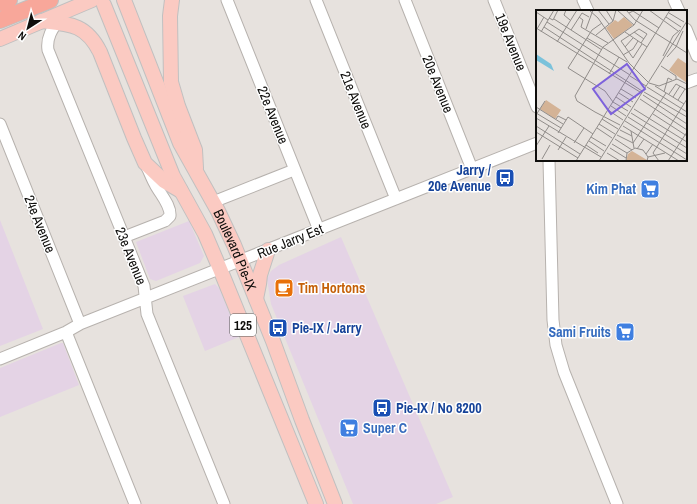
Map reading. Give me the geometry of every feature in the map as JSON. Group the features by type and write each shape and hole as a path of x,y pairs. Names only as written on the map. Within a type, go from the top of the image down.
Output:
{"highway":[{"path":"0,4 9,0"},
{"path":"0,20 50,0"}],"main road":[{"name":"Boulevard Pie-IX","path":"124,0 180,142 213,202 234,245 274,341 304,426 335,504"},
{"path":"172,0 170,36 171,82 178,106 195,150 196,171"},
{"name":"Boulevard Pie-IX","path":"98,3 168,164 205,234 316,504"},
{"path":"0,40 66,11 98,3"},
{"path":"41,21 78,26 94,41 100,52 145,162 164,181 181,191"},
{"path":"256,299 260,275 268,250"}],"street":[{"name":"22e Avenue","path":"227,0 319,230"},
{"name":"21e Avenue","path":"316,0 396,199"},
{"name":"20e Avenue","path":"405,0 472,168"},
{"name":"19e Avenue","path":"494,0 536,105"},
{"path":"583,0 588,10"},
{"path":"674,0 679,10"},
{"name":"23e Avenue","path":"66,11 50,35 48,50 144,286 147,314 224,504"},
{"path":"687,31 697,56"},
{"path":"687,83 697,79"},
{"name":"24e Avenue","path":"0,124 80,324"},
{"name":"Rue Jarry Est","path":"0,359 66,332 80,324 536,143"},
{"path":"549,161 553,320 556,345 564,372 617,504"},
{"path":"124,237 162,222 170,216 170,210 154,183 145,162"},
{"path":"213,202 294,170"},
{"path":"66,332 135,504"}],"shaded area":[{"path":"0,220 43,329 0,346"},
{"path":"189,221 204,256 200,263 156,281 150,279 136,242"},
{"path":"341,237 453,497 436,504 353,504 271,304 267,279 271,271 279,265"},
{"path":"215,284 219,288 239,337 205,351 183,296"},
{"path":"63,343 79,385 0,417 0,368"}],"place":[{"name":"Jarry / 20e Avenue","path":"505,178"},
{"name":"Kim Phat","path":"650,189"},
{"name":"Tim Hortons","path":"284,288"},
{"name":"Pie-IX / Jarry","path":"278,328"},
{"name":"Sami Fruits","path":"625,332"},
{"name":"Pie-IX / No 8200","path":"382,408"},
{"name":"Super C","path":"349,428"}]}
